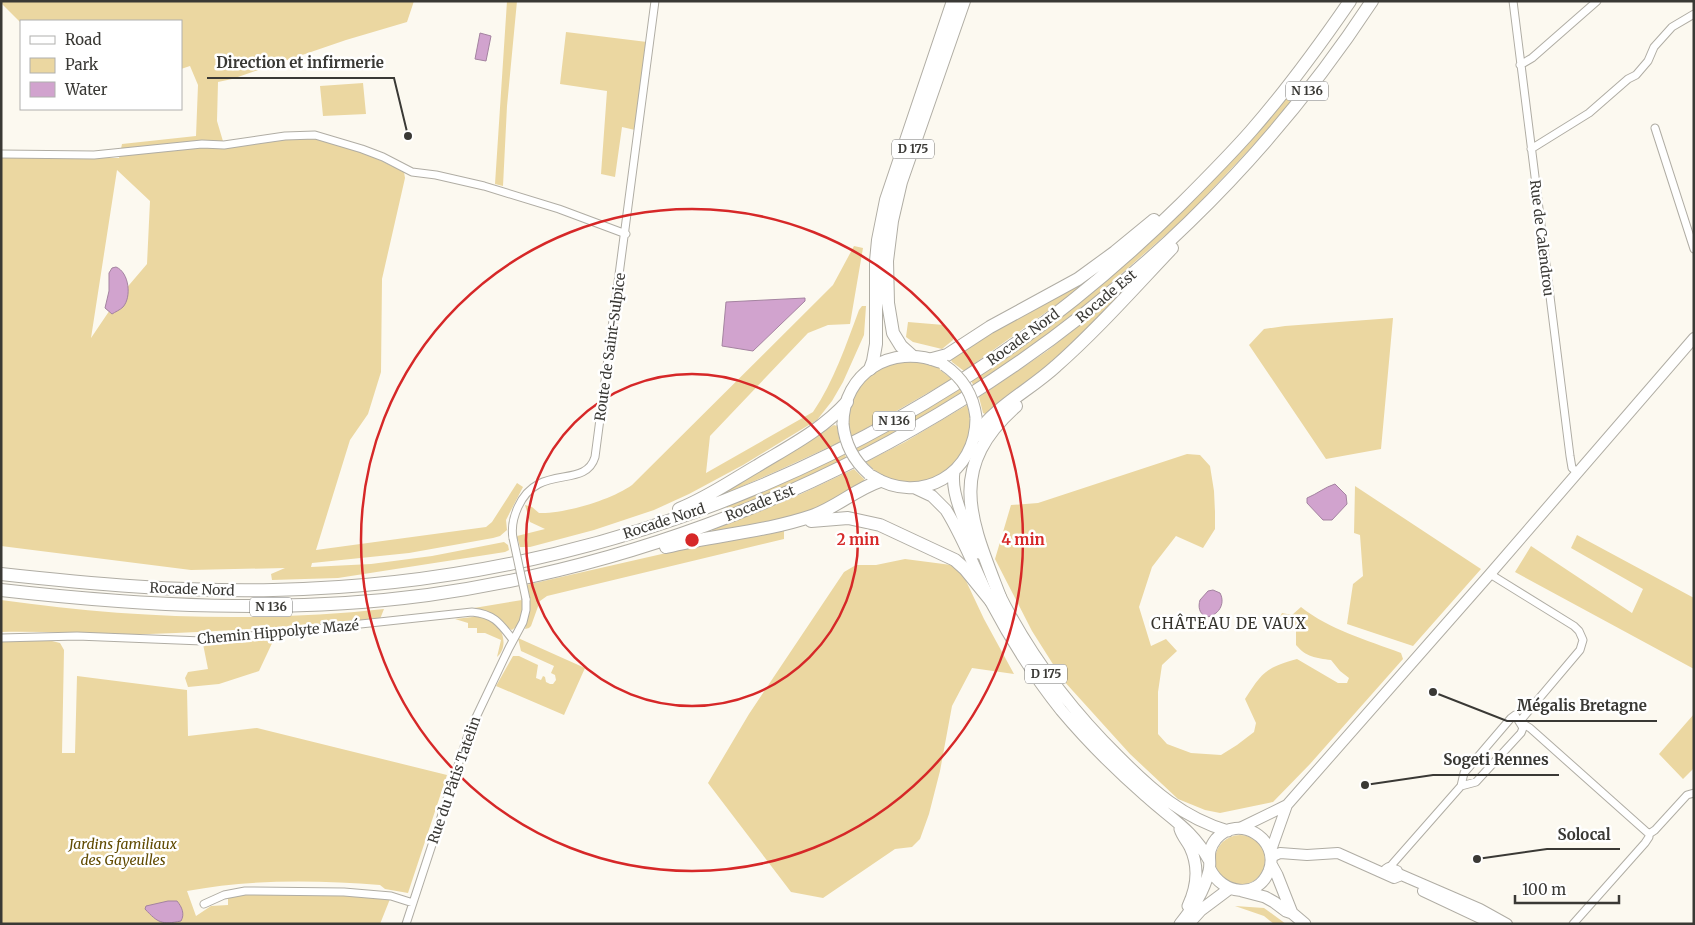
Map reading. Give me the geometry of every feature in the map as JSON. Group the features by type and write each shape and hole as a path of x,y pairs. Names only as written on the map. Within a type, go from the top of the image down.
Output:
{"highway":[{"name":"D 175","path":"870,369 876,344 876,261 886,200 953,1"},
{"name":"D 175","path":"911,355 896,340 891,326 887,280 890,234 901,182 964,1"},
{"name":"N 136","path":"1223,162 1295,77 1350,1"},
{"name":"Rocade Est","path":"538,574 639,548 756,506 840,468 923,424 1018,363 1096,304 1174,237 1236,174 1307,91 1372,1"},
{"path":"932,359 948,355 990,327 1054,294 1088,273 1223,162"},
{"name":"Rocade Nord","path":"1,574 84,583 149,587 273,590 331,588 422,579 501,565 597,542 688,514 771,482 834,453 957,384 1059,312 1101,278 1144,240 1223,162"},
{"path":"975,436 995,413 1040,380 1058,364 1213,206 1236,174"},
{"path":"995,599 971,511 970,490 974,464 985,440 998,422 1048,378 1058,364"},
{"path":"501,565 630,526 695,502 814,430 834,415 847,402"},
{"path":"794,522 832,508 868,486 880,481"},
{"path":"538,574 596,564 683,542 794,522 848,518 880,525 956,560 995,599"},
{"name":"Rocade Nord","path":"1,590 157,605 215,607 274,606 334,604 425,595 538,574"}],"main road":[{"path":"1180,924 1198,901 1209,864 1212,846 1222,834 1240,828 1287,805 1694,338"},
{"path":"911,355 932,359 957,374 967,387 973,401 976,417 975,436 968,454 954,472 935,483 914,488 898,487 880,481 869,474 858,464 850,452 843,424 847,402 856,383 870,369 894,357 911,355"},
{"name":"D 175","path":"954,472 952,478 958,502 1012,642 1072,723 1120,773 1180,825 1185,827 1195,838 1209,864"},
{"name":"D 175","path":"914,488 932,496 946,510 995,599 1047,675 1096,734 1154,790 1184,812 1205,824 1228,831"},
{"path":"1188,924 1201,910 1235,890 1248,889 1261,883 1268,873 1287,805"},
{"path":"1174,924 1191,900 1196,877 1194,857 1181,832 1180,825"},
{"path":"1240,828 1248,829 1260,835 1264,840 1292,913"},
{"path":"1271,858 1280,853 1307,855 1338,853 1393,873 1480,909 1507,924"},
{"path":"1209,864 1217,881 1235,890 1266,898 1292,913 1305,924"},
{"path":"1393,873 1493,924"}],"street":[{"name":"Route de Saint-Sulpice","path":"513,640 523,622 526,610 526,599 513,538 514,517 528,490 548,479 585,472 593,464 626,234 656,1"},
{"name":"Rue de Calendrou","path":"1513,1 1570,456 1572,468 1577,472"},
{"path":"1520,65 1532,58 1597,1"},
{"path":"1531,149 1589,112 1636,74 1648,61 1654,47 1672,27 1694,14"},
{"path":"1655,128 1694,249"},
{"path":"1,154 94,155 202,144 224,146 285,136 315,135 362,148 412,172 436,174 484,186 559,209 626,234"},
{"path":"1490,574 1574,626 1579,631 1583,640 1580,650 1518,718"},
{"name":"Chemin Hippolyte Mazé","path":"1,638 77,636 202,641 472,612 487,614 492,617 513,640"},
{"name":"Rue du Pâtis Tatelin","path":"406,924 469,732 513,640"},
{"path":"1393,873 1403,852 1461,786 1464,773 1511,718 1518,718 1524,723 1649,834"},
{"path":"1461,786 1476,782 1521,733 1523,728 1518,718"},
{"path":"1573,924 1645,843 1649,834 1690,794"},
{"path":"1393,873 1400,862 1403,852"},
{"path":"204,904 220,896 245,891 344,892 391,896 413,903"}],"green space":[{"path":"1,1 414,1 407,22 218,82 217,121 225,148 286,139 316,138 367,154 404,172 405,178 382,279 381,372 368,414 350,440 316,550 486,527 492,522 517,483 523,487 506,520 507,530 500,536 409,553 312,563 311,567 371,564 432,556 504,542 508,545 509,550 338,578 272,580 271,574 285,568 191,570 1,546 1,158 119,158 122,144 196,136 198,85 190,66 182,69 182,20 20,20 20,22","holes":["117,170 150,201 147,264 118,298 91,338"]},
{"path":"507,1 517,1 507,106 503,186 495,184"},
{"path":"566,32 647,42 635,130 622,127 615,177 601,174 607,91 560,84"},
{"path":"363,83 366,114 323,116 320,86"},
{"path":"1292,89 1298,94 1276,121 1186,217 1070,319 974,386 971,381 1026,343 1080,302 1156,236 1209,183"},
{"path":"854,246 863,248 850,324 828,325 808,333 710,436 706,473 813,412 833,375 859,310 862,306 866,306 864,335 843,382 832,401 817,420 743,465 689,494 654,510 594,530 530,547 520,547 517,536 545,529 530,522 525,505 532,507 539,513 574,509 600,501 632,485 833,285"},
{"path":"1097,272 1070,295 964,371 952,362 951,360 970,346"},
{"path":"1135,281 1083,336 987,415 983,413 979,397 1047,351"},
{"path":"1393,318 1381,449 1326,459 1249,345 1264,329"},
{"path":"908,322 944,325 954,335 953,340 942,349 913,342 906,337"},
{"path":"911,360 940,368 952,379 851,437 848,428 850,408 866,379 881,367"},
{"path":"960,388 963,394 859,453 855,447"},
{"path":"967,405 970,423 968,439 961,454 951,466 937,476 922,481 905,483 884,478 866,462 905,442"},
{"path":"834,425 837,426 840,442 713,499"},
{"path":"844,453 847,459 728,512 726,505 785,481"},
{"path":"1187,454 1200,455 1210,466 1214,491 1215,529 1203,548 1176,536 1152,567 1139,607 1151,646 1166,639 1177,651 1162,665 1158,692 1158,734 1167,744 1191,753 1221,755 1237,745 1254,732 1256,723 1245,699 1261,676 1278,665 1297,659 1338,683 1347,683 1349,678 1331,660 1316,658 1296,645 1296,631 1278,621 1282,613 1292,615 1301,607 1336,628 1401,653 1403,659 1310,764 1273,802 1220,813 1205,810 1178,799 1130,754 1063,680 1032,631 995,559 1011,505 1038,503"},
{"path":"854,469 864,479 865,483 800,516 713,533 712,530 801,494"},
{"path":"1355,486 1481,569 1413,646 1347,624 1353,584 1363,576 1360,535 1354,533"},
{"path":"784,531 784,539 547,596 540,601 531,626 525,629 528,613 526,585 675,551"},
{"path":"1577,535 1694,598 1694,669 1515,572 1531,546 1632,613 1643,589 1571,548"},
{"path":"905,559 959,566 984,619 1014,674 972,668 952,706 940,771 929,814 920,839 912,847 895,849 823,898 791,892 708,783 749,714 844,572 856,565 876,565"},
{"path":"1,600 97,611 192,616 288,616 384,609 380,619 236,630 131,634 1,632"},
{"path":"522,600 521,617 518,624 512,630 468,609"},
{"path":"481,616 497,624 502,634 503,649 497,657 501,640 485,633 477,633 477,628 468,628 468,623 455,619"},
{"path":"518,638 585,668 564,715 496,686 513,656 519,656 538,665 536,678 541,680 543,676 546,682 550,684 553,684 556,680 555,675 551,673 554,666 521,651"},
{"path":"274,639 259,671 219,684 188,687 185,678 188,672 208,669 203,644"},
{"name":"Jardins familiaux des Gayeulles","path":"48,640 60,643 64,650 62,753 75,753 77,676 187,690 188,736 257,728 447,775 408,893 385,889 380,885 332,882 235,884 187,891 196,916 211,906 228,905 228,898 250,894 341,894 390,899 380,924 1,924 1,642"},
{"path":"1694,714 1694,768 1683,779 1659,754"},
{"path":"1240,835 1254,839 1261,846 1265,860 1261,874 1254,881 1240,885 1226,881 1219,874 1215,860 1219,846 1226,839"},
{"path":"1235,906 1264,908 1286,924 1274,924 1264,916"}],"water":[{"path":"480,33 491,36 486,61 475,59"},
{"path":"116,267 124,274 126,279 128,297 123,307 112,314 105,308 109,291 109,273 112,268"},
{"path":"805,298 805,301 753,351 722,346 726,302"},
{"path":"1335,484 1346,495 1347,504 1332,520 1323,520 1307,503 1307,498"},
{"path":"1213,590 1220,593 1222,597 1220,609 1206,617 1200,610 1200,600 1208,591"},
{"path":"177,901 179,903 183,913 181,921 161,922 145,909 146,906"}],"place":[{"name":"Direction et infirmerie","path":"408,136"},
{"name":"Mégalis Bretagne","path":"1433,692"},
{"name":"Sogeti Rennes","path":"1365,785"},
{"name":"Solocal","path":"1477,859"}],"district":[{"name":"CHÂTEAU DE VAUX","path":"1229,624"}]}
